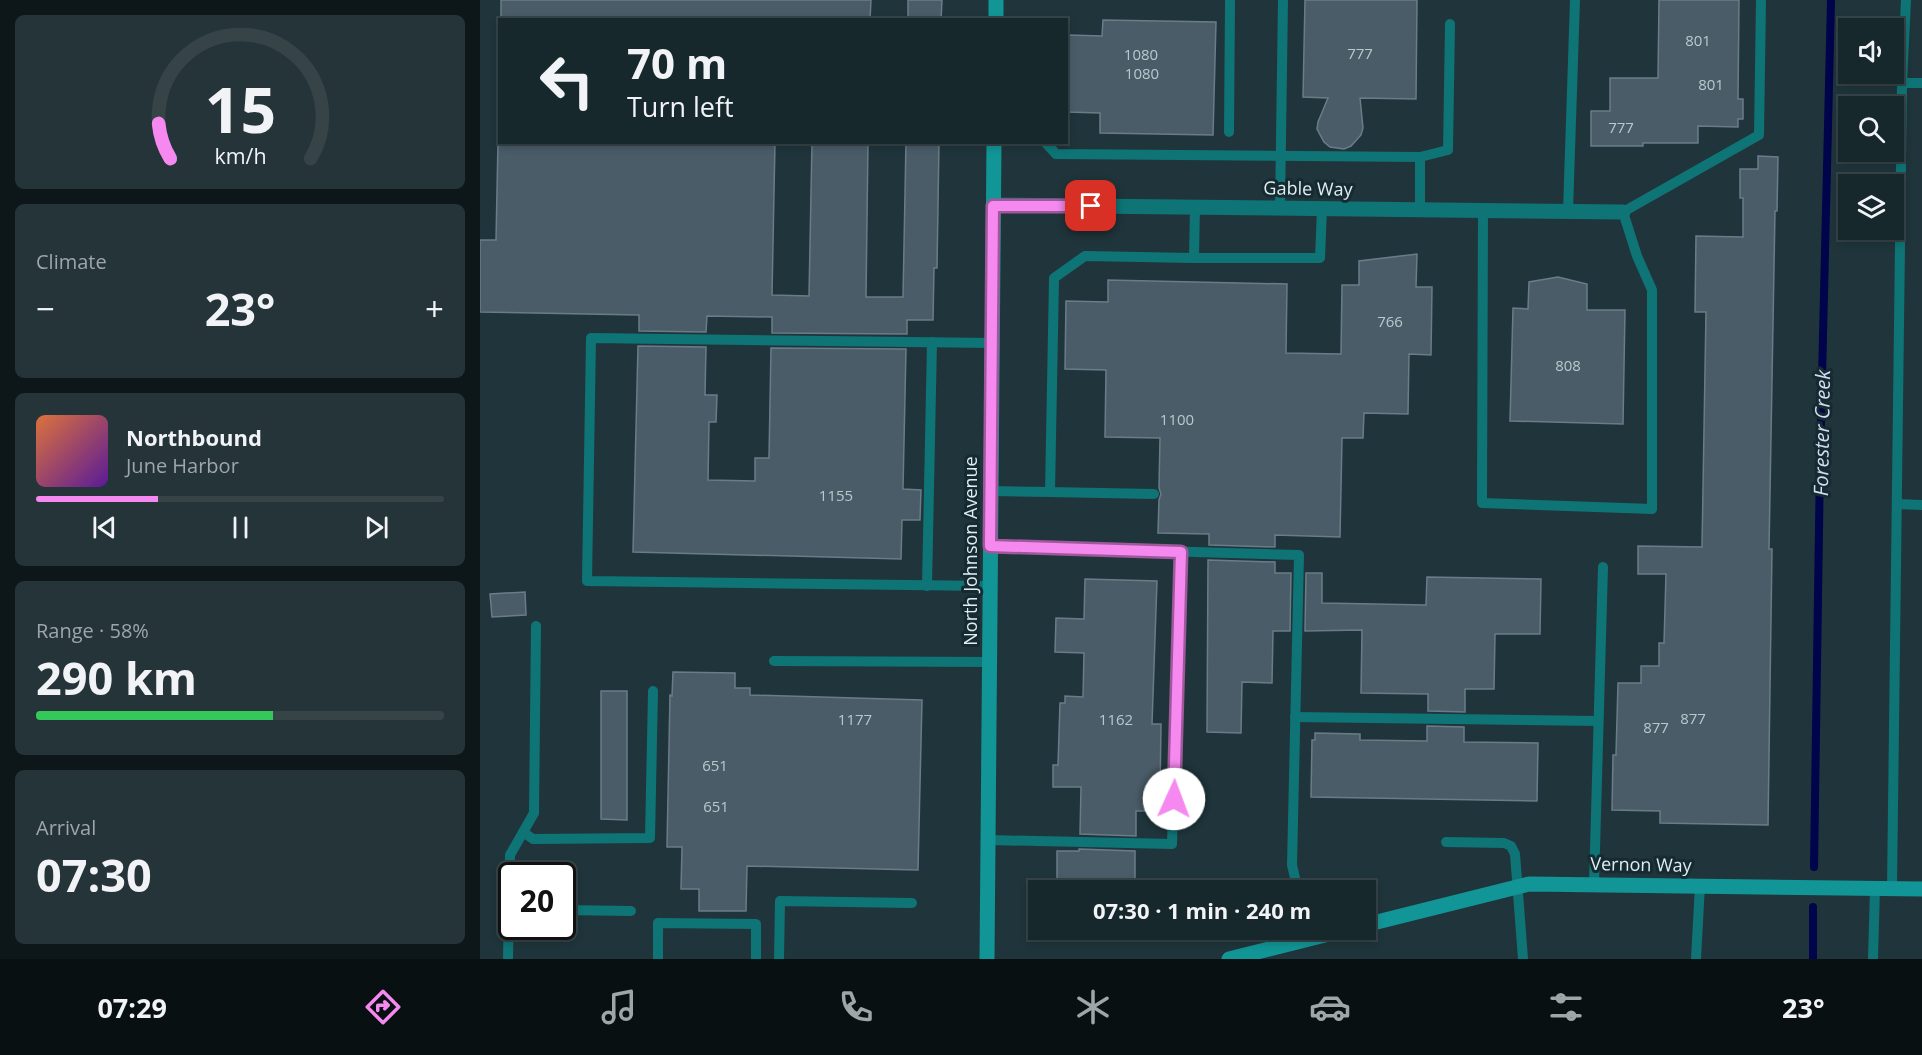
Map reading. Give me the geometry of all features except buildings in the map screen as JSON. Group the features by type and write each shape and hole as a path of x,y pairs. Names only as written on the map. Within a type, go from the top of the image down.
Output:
{"main road":[{"path":"996,0 996,18"},
{"name":"North Johnson Avenue","path":"987,959 994,144"},
{"name":"Vernon Way","path":"1376,922 1529,884 1922,889"},
{"path":"1229,959 1291,940"}],"street":[{"name":"Gable Way","path":"993,206 1623,212"}],"lane":[{"path":"1229,132 1230,0"},
{"path":"1280,208 1283,0"},
{"path":"1568,211 1575,0"},
{"path":"1483,211 1482,503 1652,509 1652,290 1637,256 1623,212 1760,135 1761,0"},
{"path":"1904,42 1906,0"},
{"path":"1047,144 1056,154 1420,158 1448,150 1450,24"},
{"path":"1904,83 1922,83"},
{"path":"1892,888 1902,84"},
{"path":"1420,158 1420,210"},
{"path":"1194,258 1195,207"},
{"path":"1050,492 1054,278 1085,256 1320,258 1322,209"},
{"path":"990,586 587,581 591,338 992,343"},
{"path":"927,586 932,342"},
{"path":"991,491 1154,494"},
{"path":"1897,504 1922,505"},
{"path":"990,546 1299,555 1292,865 1296,880"},
{"path":"988,840 1172,844 1181,552"},
{"path":"1594,884 1603,567"},
{"path":"510,862 510,855 534,813 536,626"},
{"path":"774,661 990,662"},
{"path":"523,832 533,839 650,838 653,691"},
{"path":"1295,717 1598,721"},
{"path":"1446,842 1503,843 1511,846 1515,854 1523,959"},
{"path":"1696,959 1700,885"},
{"path":"1873,959 1875,888"},
{"path":"779,959 780,901 912,903"},
{"path":"576,910 631,911"},
{"path":"658,959 658,922 756,924 756,959"},
{"path":"508,959 509,940"}],"waterway":[{"name":"Forester Creek","path":"1814,867 1820,462 1831,0"},
{"name":"Forester Creek","path":"1813,907 1813,959"}],"route":[{"path":"1091,206 993,206 990,546 1181,552 1174,799"}]}
